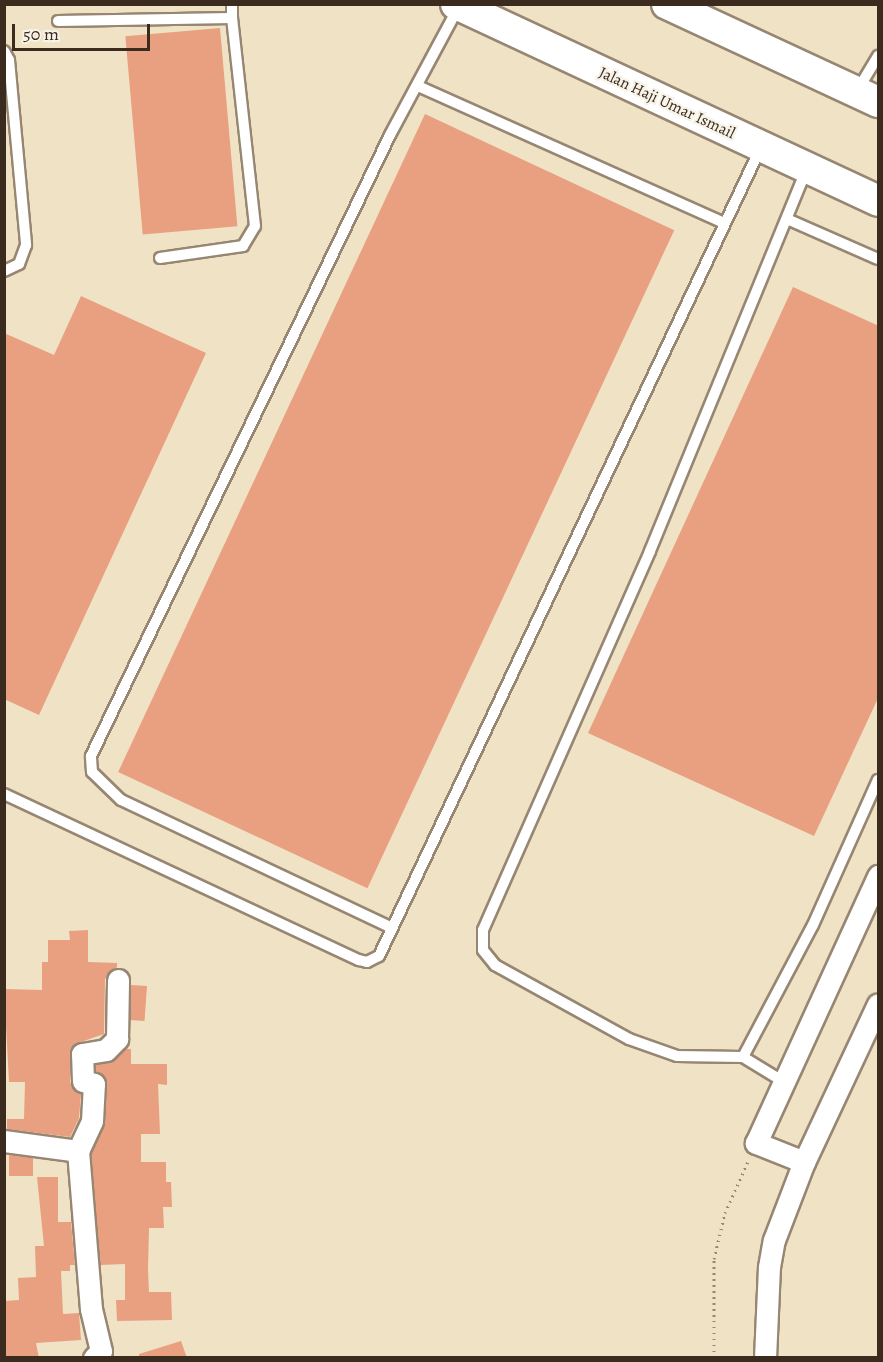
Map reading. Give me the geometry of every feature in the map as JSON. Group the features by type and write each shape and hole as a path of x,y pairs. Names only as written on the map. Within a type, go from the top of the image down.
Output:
{"main road":[{"path":"667,4 868,97"},
{"name":"Jalan Haji Umar Ismail","path":"457,5 879,201"}],"street":[{"path":"804,1162 756,1143 879,876"},
{"path":"94,1358 100,1351 91,1309 78,1151 92,1121 94,1084 83,1082 82,1053 106,1050 117,1039 118,980"},
{"path":"765,1358 772,1249 804,1162 879,1004"},
{"path":"4,1141 78,1151"}],"lane":[{"path":"160,258 243,246 255,226 232,4"},
{"path":"390,927 121,800 92,772 91,756 385,146 418,86 457,5"},
{"path":"58,21 232,18"},
{"path":"4,51 9,60 26,245 19,264 4,271"},
{"path":"868,97 879,56"},
{"path":"418,86 724,223"},
{"path":"4,794 359,960 367,962 379,956 390,927 761,147"},
{"path":"784,1082 743,1057 676,1056 628,1039 495,965 483,950 483,930 650,551 807,168"},
{"path":"787,219 879,259"},
{"path":"743,1057 813,925 879,780"}],"path":[{"path":"714,1358 714,1259 725,1213 756,1143"}],"building":[{"path":"220,28 237,226 143,235 125,36"},
{"path":"425,114 674,230 367,888 118,772"},
{"path":"793,287 879,326 879,696 814,836 588,733"},
{"path":"81,296 206,353 39,715 4,699 4,333 54,355"},
{"path":"88,930 88,962 117,963 117,967 105,979 104,1034 75,1044 70,1049 70,1082 81,1094 79,1118 70,1137 7,1129 7,1119 24,1119 25,1082 9,1082 4,989 42,990 42,962 48,962 48,940 70,940 69,931"},
{"path":"131,985 147,986 145,1021 129,1020"},
{"path":"125,1049 131,1049 131,1064 167,1064 167,1085 158,1084 160,1134 141,1134 141,1162 166,1162 166,1182 171,1182 172,1207 163,1207 164,1228 149,1228 148,1269 149,1292 171,1292 172,1320 117,1321 116,1300 125,1300 125,1264 100,1265 91,1153 105,1122 107,1085 103,1075 95,1071 95,1065 114,1059"},
{"path":"9,1155 33,1158 33,1176 9,1176"},
{"path":"37,1177 58,1177 58,1222 71,1222 75,1265 70,1265 70,1271 61,1271 63,1314 79,1313 81,1340 36,1343 39,1358 4,1358 4,1301 19,1300 18,1278 36,1277 35,1246 44,1246"},
{"path":"181,1341 187,1358 139,1358 139,1354"}]}
